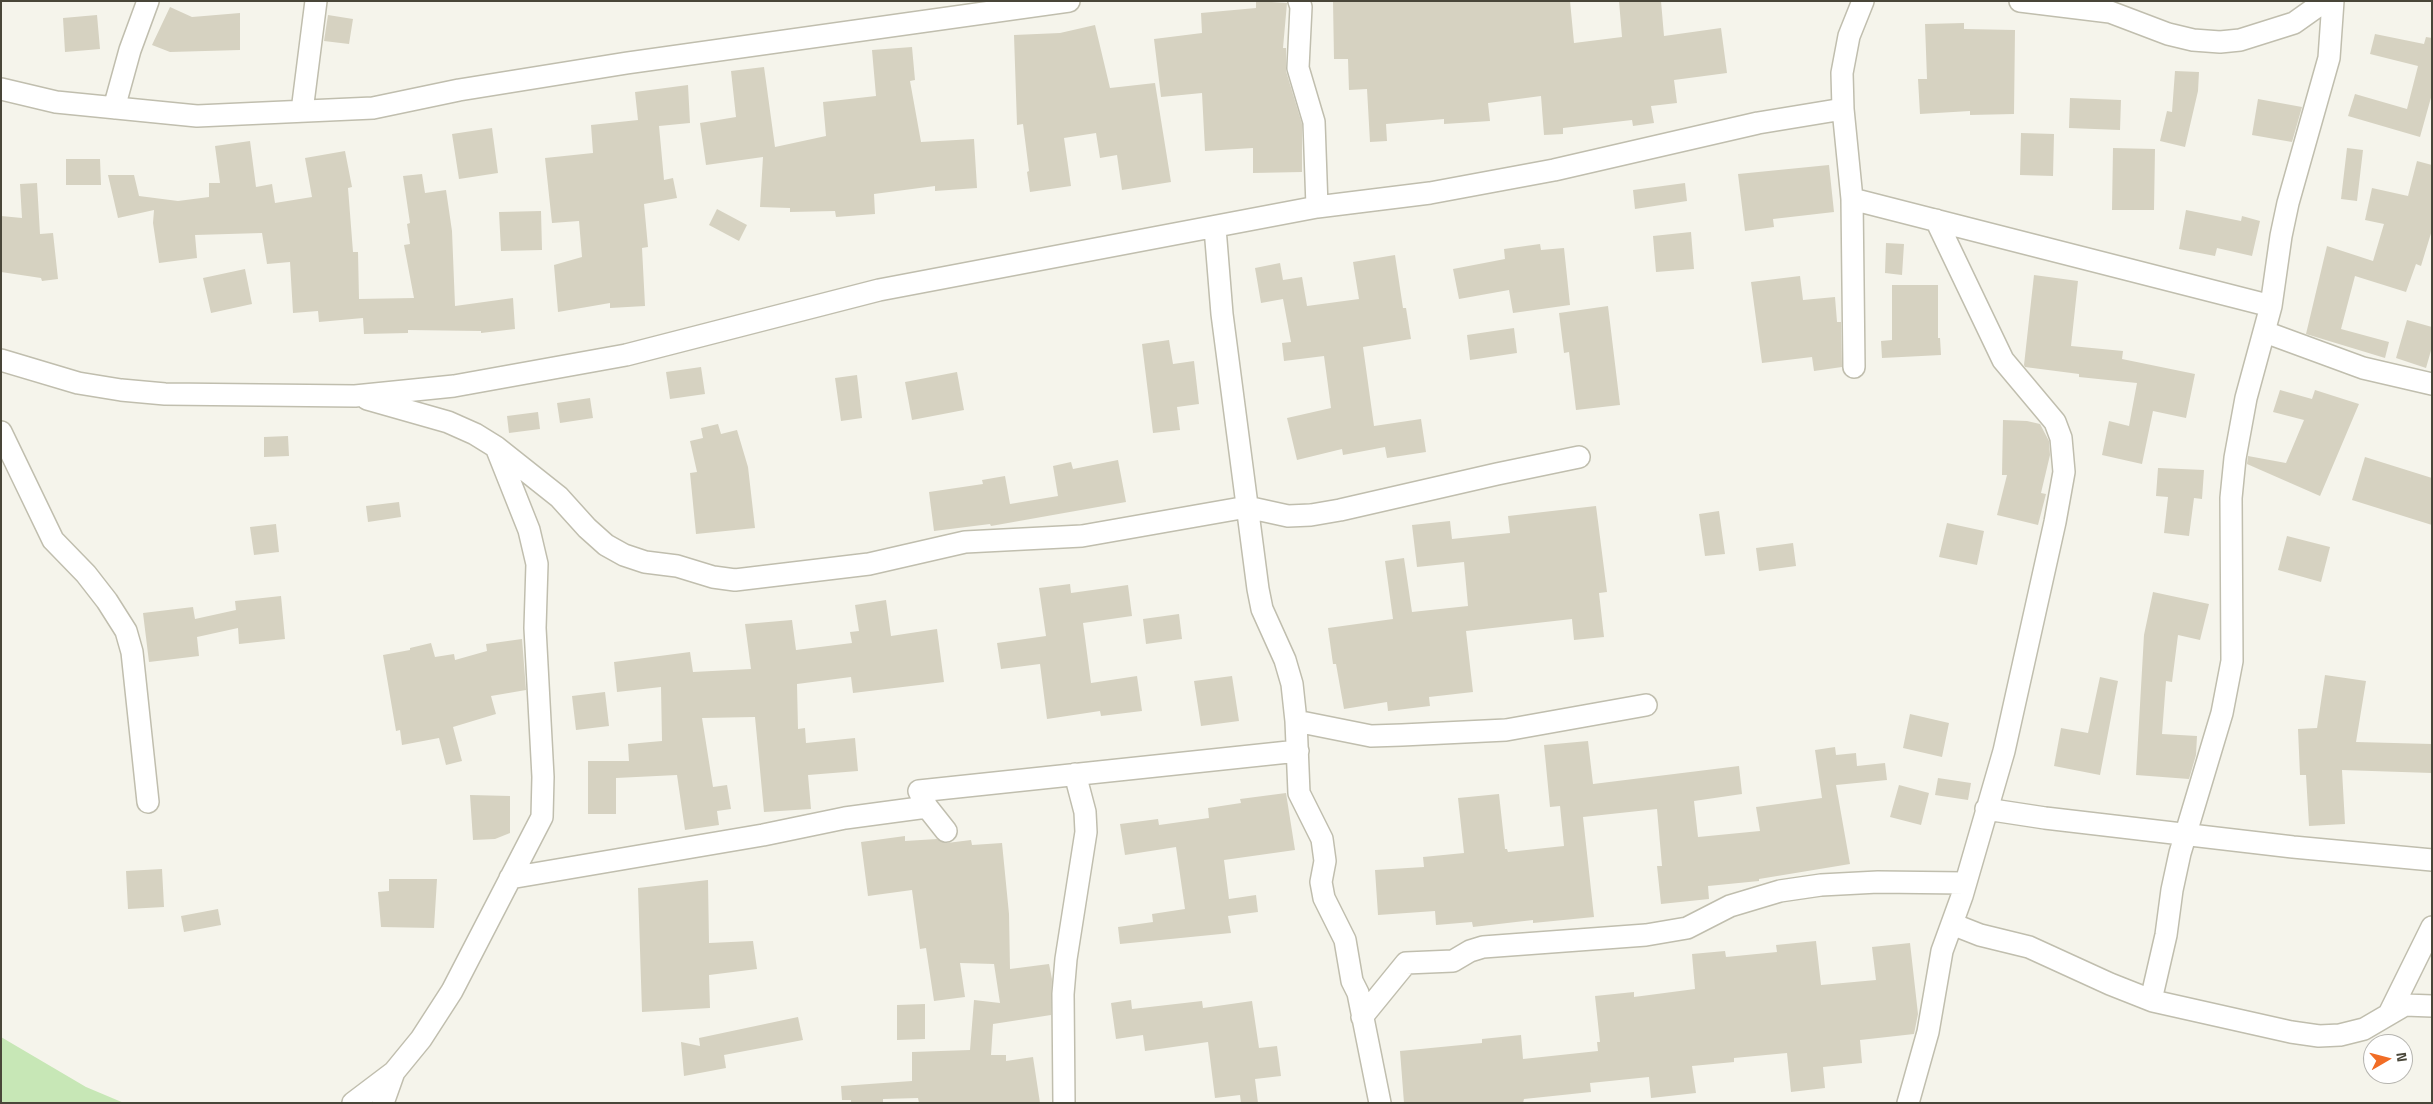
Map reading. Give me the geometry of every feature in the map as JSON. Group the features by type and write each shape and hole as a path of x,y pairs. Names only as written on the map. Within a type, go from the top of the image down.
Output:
{"street":[{"path":"114,108 130,50 148,1"},
{"path":"302,111 316,1"},
{"path":"1,90 56,102 197,116 373,108 459,90 978,7 1069,1"},
{"path":"1299,1 1298,68 1314,122 1318,206"},
{"path":"1854,367 1852,199 1843,109 1842,73 1849,36 1864,1"},
{"path":"2020,1 2112,7 2168,34 2193,40 2220,42 2240,40 2294,23 2325,1"},
{"path":"2151,1000 2166,934 2172,890 2186,834 2222,712 2232,661 2231,498 2235,458 2246,398 2271,306 2280,236 2329,58 2333,1"},
{"path":"1,360 78,383 121,390 165,394 355,396 454,386 626,356 879,290 1215,228 1318,206 1430,193 1554,170 1758,124 1843,109"},
{"path":"1852,199 2271,306"},
{"path":"1908,1103 1928,1032 1942,951 1952,924 2004,751 2055,522 2064,472 2061,438 2055,422 2003,360 1936,220"},
{"path":"1215,228 1222,314 1262,609 1285,660 1292,684 1298,751 1299,793 1320,833 1324,850 1320,882 1324,898 1345,940 1352,981 1358,993 1380,1103"},
{"path":"2265,332 2363,368 2432,384"},
{"path":"355,396 448,422 475,434 496,447 559,497 587,528 606,545 645,562 677,566 713,577 734,580 868,564 965,542 1082,536 1247,507 1288,516 1311,515 1579,457"},
{"path":"1,432 53,540 86,574 126,631 132,652 148,802"},
{"path":"353,1103 394,1072 421,1039 452,991 542,817 543,777 535,628 537,564 529,530 496,447"},
{"path":"1296,721 1371,736 1402,735 1506,730 1646,705"},
{"path":"946,830 927,807 919,791 1298,751"},
{"path":"1064,1103 1063,994 1065,968 1086,832 1085,812 1075,774"},
{"path":"510,878 763,835 845,818 927,807"},
{"path":"1986,809 2054,819 2293,847 2432,860"},
{"path":"1362,1017 1406,963 1453,961 1470,951 1483,947 1646,935 1687,928 1730,906 1788,890 1821,885 1878,882 1964,884"},
{"path":"1952,924 1980,935 2029,947 2110,984 2151,1000 2196,1012 2215,1014 2291,1032 2319,1036 2340,1035 2364,1029 2390,1012 2406,1005 2432,1006"},
{"path":"2390,1012 2432,927"},
{"path":"383,1103 394,1072"}],"green space":[{"path":"1,1037 86,1087 124,1103 1,1103"}],"building":[{"path":"1256,1 1287,3 1283,48 1286,48 1286,71 1302,124 1302,172 1253,173 1253,148 1205,151 1202,93 1161,97 1154,39 1202,33 1201,13 1256,8"},
{"path":"1333,1 1570,1 1574,43 1622,37 1619,1 1661,1 1664,36 1721,28 1727,73 1674,80 1677,103 1651,106 1654,123 1633,126 1632,120 1563,128 1563,134 1544,135 1541,96 1488,103 1490,121 1444,124 1444,119 1386,124 1387,141 1370,142 1367,89 1349,90 1348,59 1334,59"},
{"path":"170,7 192,17 240,13 240,50 170,52 152,45"},
{"path":"97,15 100,49 65,52 63,18"},
{"path":"328,15 353,19 349,44 324,41"},
{"path":"1964,23 1964,29 2015,30 2014,114 1970,115 1970,111 1920,114 1918,79 1927,79 1925,24"},
{"path":"1095,25 1110,88 1155,83 1171,182 1122,190 1117,155 1100,158 1096,133 1064,138 1071,186 1030,192 1023,124 1017,125 1014,35 1060,33"},
{"path":"2375,34 2424,44 2426,37 2432,38 2432,94 2420,137 2348,116 2355,94 2407,109 2418,66 2370,54"},
{"path":"912,47 915,80 910,81 921,142 974,139 977,188 935,191 935,186 874,194 875,214 836,217 835,211 790,212 790,208 760,207 763,157 706,165 700,123 736,117 731,71 764,67 775,147 826,136 823,102 876,96 872,50"},
{"path":"2175,71 2199,72 2198,91 2185,147 2160,141 2167,111 2172,112"},
{"path":"688,85 690,123 659,126 664,180 673,178 677,198 644,204 648,247 642,248 645,306 610,308 610,303 558,312 554,265 582,257 579,221 552,223 545,158 593,153 591,125 638,120 635,92"},
{"path":"2070,98 2121,100 2120,130 2069,128"},
{"path":"2258,99 2302,107 2292,142 2252,135"},
{"path":"492,128 498,173 459,179 452,134"},
{"path":"2021,133 2054,134 2053,176 2020,175"},
{"path":"250,141 256,187 272,184 275,203 312,197 305,158 345,151 352,187 348,188 353,252 358,252 359,299 414,298 404,245 410,244 407,224 410,223 403,176 422,174 425,193 446,190 452,231 455,306 513,298 515,329 481,333 481,331 408,330 408,333 364,334 363,318 319,322 318,311 293,313 290,262 267,264 262,233 195,235 197,258 159,263 153,223 154,210 118,218 108,175 134,175 139,196 178,201 209,197 209,183 220,183 215,146"},
{"path":"2113,148 2155,149 2154,210 2112,210"},
{"path":"2347,148 2363,150 2357,201 2341,199"},
{"path":"66,159 100,159 101,185 66,185"},
{"path":"2417,161 2432,165 2432,230 2421,266 2416,264 2406,292 2355,276 2341,329 2389,342 2385,358 2306,334 2327,246 2373,261 2384,224 2365,220 2372,188 2408,196"},
{"path":"1829,165 1834,212 1773,219 1774,227 1745,231 1738,174"},
{"path":"37,183 40,234 53,233 58,279 42,281 41,278 1,272 1,216 22,218 20,184"},
{"path":"1685,183 1687,201 1635,209 1633,190"},
{"path":"717,209 747,225 739,241 709,225"},
{"path":"2186,210 2241,221 2242,216 2260,221 2252,256 2217,248 2215,256 2179,249"},
{"path":"541,211 542,250 501,251 499,212"},
{"path":"1691,232 1694,269 1656,272 1653,236"},
{"path":"1886,243 1904,244 1902,275 1885,273"},
{"path":"1540,244 1541,250 1564,248 1570,305 1513,313 1509,290 1459,299 1453,269 1505,259 1504,249"},
{"path":"1395,255 1403,308 1406,308 1411,339 1363,347 1374,426 1421,419 1426,452 1387,458 1385,447 1343,455 1342,449 1297,460 1287,418 1331,408 1324,356 1284,361 1282,343 1291,342 1283,299 1261,303 1255,268 1280,263 1283,280 1302,277 1307,306 1359,299 1353,262"},
{"path":"245,269 252,304 211,313 203,278"},
{"path":"2034,275 2078,281 2071,346 2123,351 2122,359 2195,374 2186,418 2153,411 2142,464 2102,455 2109,421 2129,426 2137,383 2079,377 2079,374 2025,367"},
{"path":"1800,276 1803,300 1835,297 1837,322 1841,322 1842,367 1814,371 1812,357 1762,363 1751,282"},
{"path":"1892,285 1938,285 1938,338 1940,338 1941,355 1882,358 1881,341 1892,340"},
{"path":"1608,306 1620,405 1576,410 1569,352 1564,353 1559,313"},
{"path":"2407,320 2432,327 2432,347 2426,368 2396,358"},
{"path":"1514,328 1517,353 1470,360 1467,335"},
{"path":"1169,340 1173,364 1194,361 1199,404 1177,407 1180,430 1153,433 1142,344"},
{"path":"701,367 705,394 670,399 666,372"},
{"path":"957,372 964,410 912,420 905,382"},
{"path":"857,375 862,418 841,421 835,378"},
{"path":"2280,390 2312,399 2315,390 2359,404 2320,496 2247,464 2248,456 2286,463 2304,420 2273,412"},
{"path":"590,398 593,418 560,423 557,403"},
{"path":"538,412 540,429 509,433 507,416"},
{"path":"2003,420 2027,421 2040,424 2049,441 2050,455 2041,493 2046,494 2038,525 1997,515 2007,475 2002,475"},
{"path":"718,424 721,434 737,430 748,467 755,528 696,534 690,473 697,472 690,441 703,438 701,428"},
{"path":"288,436 289,456 264,457 264,437"},
{"path":"2365,457 2432,478 2432,525 2352,500"},
{"path":"1118,460 1126,502 991,526 990,524 934,531 929,492 983,484 982,480 1005,476 1010,504 1058,496 1053,466 1071,462 1073,469"},
{"path":"2158,468 2204,470 2202,499 2194,498 2189,536 2164,533 2168,497 2156,496"},
{"path":"399,502 401,517 368,522 366,506"},
{"path":"1596,506 1607,592 1599,593 1604,637 1574,640 1572,619 1466,631 1473,692 1429,697 1430,706 1388,711 1387,702 1344,709 1336,664 1333,664 1328,628 1393,619 1385,561 1404,558 1412,612 1468,606 1464,562 1417,567 1412,525 1450,521 1452,539 1510,533 1508,516"},
{"path":"1719,511 1725,554 1705,556 1699,514"},
{"path":"1947,523 1984,531 1977,565 1939,557"},
{"path":"276,524 279,552 254,555 250,527"},
{"path":"2287,536 2330,547 2321,582 2278,570"},
{"path":"1793,543 1796,566 1759,571 1756,548"},
{"path":"1070,584 1071,593 1128,585 1132,616 1083,623 1091,683 1137,676 1142,711 1101,716 1100,711 1047,719 1040,664 1001,669 997,643 1046,636 1039,588"},
{"path":"2153,592 2209,604 2200,640 2178,635 2172,682 2166,681 2162,734 2197,736 2196,755 2189,779 2136,775 2144,635"},
{"path":"281,596 285,639 239,644 238,628 197,637 199,656 149,662 143,613 193,607 195,619 236,610 235,601"},
{"path":"886,600 891,636 937,629 944,682 853,693 851,677 797,684 798,729 805,728 806,743 855,738 858,771 808,775 811,809 764,812 755,717 702,718 713,787 727,785 731,809 717,811 719,825 685,830 677,775 616,778 616,814 588,814 588,761 629,761 628,744 662,741 661,687 617,692 614,662 690,652 693,672 751,669 745,624 792,620 796,650 852,643 850,632 859,631 855,605"},
{"path":"1179,614 1182,639 1146,644 1143,619"},
{"path":"522,639 526,690 491,696 496,714 453,727 462,761 446,765 439,738 402,745 400,730 396,731 383,655 410,650 410,648 431,643 435,657 454,654 455,660 487,651 486,644"},
{"path":"2325,675 2366,681 2356,742 2432,744 2432,773 2342,770 2345,824 2309,826 2306,775 2300,775 2298,729 2317,728"},
{"path":"1232,676 1239,721 1201,726 1194,681"},
{"path":"2100,677 2118,681 2100,775 2054,766 2061,728 2088,733"},
{"path":"605,692 609,726 576,730 572,696"},
{"path":"1910,714 1949,723 1942,757 1903,748"},
{"path":"1588,741 1593,784 1739,766 1742,794 1694,801 1698,837 1760,831 1756,807 1822,798 1815,750 1835,747 1836,755 1856,753 1857,766 1885,763 1887,780 1836,785 1850,864 1759,879 1759,881 1708,886 1709,899 1661,904 1657,866 1662,866 1657,809 1583,817 1594,917 1533,923 1533,920 1473,927 1472,922 1436,925 1435,911 1378,915 1375,870 1424,867 1423,857 1464,853 1458,798 1499,794 1505,849 1508,852 1564,846 1560,806 1550,807 1544,745"},
{"path":"1938,778 1971,783 1968,800 1935,795"},
{"path":"1899,785 1929,793 1921,825 1890,817"},
{"path":"1286,793 1295,850 1224,860 1229,899 1256,895 1258,912 1228,916 1231,933 1120,944 1118,927 1153,922 1152,914 1185,909 1176,847 1125,855 1120,824 1158,819 1159,825 1209,818 1208,808 1241,803 1240,799"},
{"path":"470,795 510,796 510,833 495,839 473,840"},
{"path":"905,836 905,841 937,839 947,843 971,840 972,845 1002,843 1009,914 1010,969 1049,964 1052,979 1051,1015 993,1024 991,1055 1006,1055 1006,1061 1033,1057 1040,1103 919,1103 918,1098 883,1099 883,1103 851,1103 851,1100 842,1100 841,1086 912,1081 912,1052 970,1050 974,1000 1000,1003 994,964 960,963 965,997 934,1001 926,948 920,949 912,890 868,896 861,842"},
{"path":"162,869 164,907 128,909 126,871"},
{"path":"389,879 437,879 434,928 381,927 378,892 389,891"},
{"path":"708,880 709,943 753,941 757,969 709,975 710,1008 642,1012 638,888"},
{"path":"218,909 221,925 184,932 181,916"},
{"path":"1816,941 1821,985 1876,980 1872,947 1910,943 1918,1014 1914,1034 1860,1040 1862,1063 1823,1067 1825,1088 1791,1092 1787,1053 1734,1058 1734,1062 1692,1066 1696,1093 1651,1098 1649,1077 1590,1083 1591,1092 1524,1099 1523,1103 1404,1103 1400,1051 1482,1043 1482,1039 1521,1035 1523,1059 1598,1051 1597,1042 1600,1042 1595,996 1634,992 1634,997 1695,989 1692,954 1725,951 1726,957 1777,952 1776,945"},
{"path":"1131,1000 1132,1009 1202,1001 1203,1008 1252,1001 1259,1048 1277,1046 1281,1076 1255,1079 1258,1103 1241,1103 1240,1095 1215,1098 1208,1042 1145,1051 1143,1035 1116,1039 1111,1003"},
{"path":"925,1004 925,1039 897,1040 897,1005"},
{"path":"798,1017 803,1040 724,1055 726,1068 684,1076 681,1042 700,1046 699,1038"}]}
